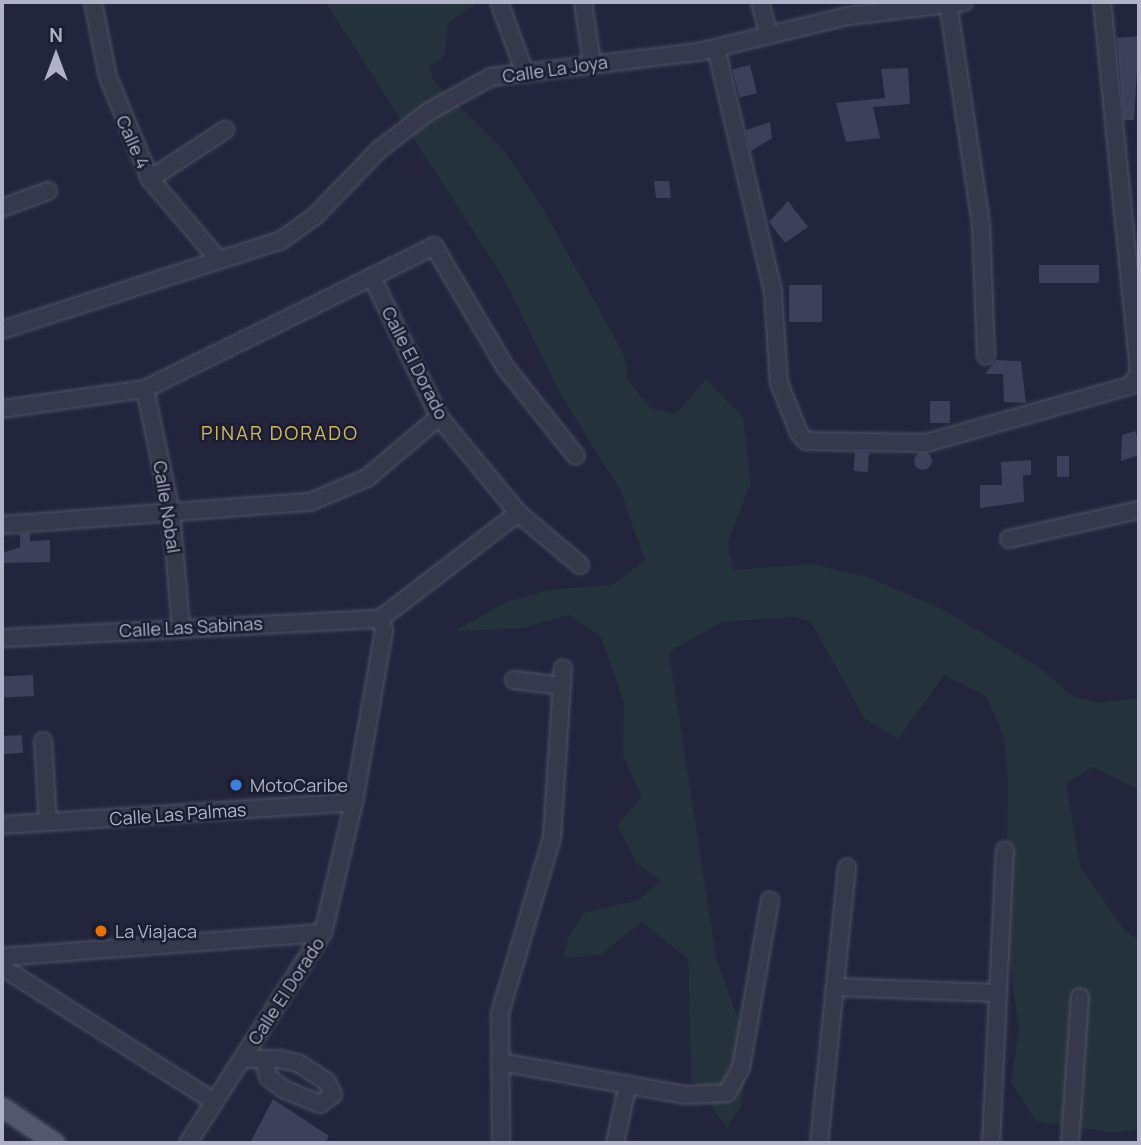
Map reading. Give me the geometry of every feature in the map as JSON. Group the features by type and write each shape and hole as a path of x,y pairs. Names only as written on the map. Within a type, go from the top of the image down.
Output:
{"main road":[{"path":"2,1107 55,1143"}],"street":[{"name":"Calle 4","path":"93,2 116,101 150,179 219,260"},
{"path":"499,2 525,73"},
{"path":"583,2 593,63"},
{"path":"760,2 769,35"},
{"path":"716,48 773,291 779,383 799,433 806,440 926,443 1132,385 1139,371 1102,2"},
{"path":"956,3 981,225 986,356"},
{"name":"Calle La Joya","path":"2,330 280,241 428,112 491,77 716,48 848,16 956,3"},
{"path":"150,179 226,130"},
{"path":"2,208 48,191"},
{"path":"2,409 145,389 429,246 440,250 506,368 576,456"},
{"name":"Calle El Dorado","path":"372,277 439,416 518,513 580,565"},
{"name":"Calle Nobal","path":"145,389 171,512 181,627"},
{"path":"2,525 338,495 439,416"},
{"path":"1009,540 1139,510"},
{"path":"380,619 518,513"},
{"name":"Calle El Dorado","path":"188,1143 323,933 354,803 384,630 380,619"},
{"name":"Calle Las Sabinas","path":"2,638 380,619"},
{"path":"501,1143 500,1013 552,837 563,668"},
{"path":"514,680 562,686"},
{"path":"43,741 48,822"},
{"name":"Calle Las Palmas","path":"2,825 354,803"},
{"path":"991,1143 1005,850"},
{"path":"819,1143 847,867"},
{"path":"500,1062 701,1096 727,1093 735,1085 770,900"},
{"path":"2,957 323,933"},
{"path":"2,967 215,1102"},
{"path":"835,987 997,993"},
{"path":"1070,1143 1080,998"},
{"path":"242,1059 264,1059"},
{"path":"615,1143 628,1084"}],"shaded area":[{"path":"325,2 479,2 448,23 445,55 429,67 434,81 504,151 542,207 624,354 628,380 650,408 676,414 706,379 743,417 751,482 728,542 734,570 811,564 868,577 944,610 1040,668 1074,697 1100,703 1139,698 1139,790 1093,767 1066,783 1080,866 1125,931 1139,940 1139,1129 1113,1133 1036,1121 1011,1082 1019,1029 1006,936 1008,780 1003,735 986,696 944,675 898,739 864,718 811,622 796,617 722,622 669,652 716,957 750,1052 741,1105 727,1128 691,1079 688,959 642,922 600,955 564,958 568,938 584,913 638,900 661,881 636,863 617,825 642,797 623,756 624,703 601,637 569,615 518,629 455,631 506,602 553,589 612,585 645,560 620,490 561,395 502,275"}],"building":[{"path":"1139,36 1134,120 1124,120 1117,38"},
{"path":"750,65 757,93 740,97 733,69"},
{"path":"908,68 910,104 873,107 880,138 846,142 836,103 885,98 881,69"},
{"path":"770,122 772,138 751,151 746,130"},
{"path":"654,181 669,181 671,198 656,198"},
{"path":"788,201 808,227 785,243 769,222"},
{"path":"1039,265 1099,265 1099,283 1039,283"},
{"path":"789,285 822,285 822,322 789,322"},
{"path":"996,360 1021,361 1026,403 1004,402 1003,374 985,374"},
{"path":"930,401 950,401 950,423 930,423"},
{"path":"1136,431 1139,455 1121,461 1122,435"},
{"path":"855,452 869,453 868,472 854,471"},
{"path":"919,452 927,452 932,461 930,468 919,470 914,465 914,457"},
{"path":"1057,456 1069,456 1069,477 1057,477"},
{"path":"1031,460 1031,475 1023,475 1024,502 980,508 980,485 1002,485 1001,462"},
{"path":"30,533 30,541 50,540 50,562 2,563 2,553 20,547 20,534"},
{"path":"33,675 34,696 3,698 2,677"},
{"path":"22,735 23,753 3,754 2,736"},
{"path":"273,1099 329,1136 325,1143 250,1143"}],"place":[{"name":"MotoCaribe","path":"236,785"},
{"name":"La Viajaca","path":"101,931"}],"district":[{"name":"PINAR DORADO","path":"280,434"}]}
